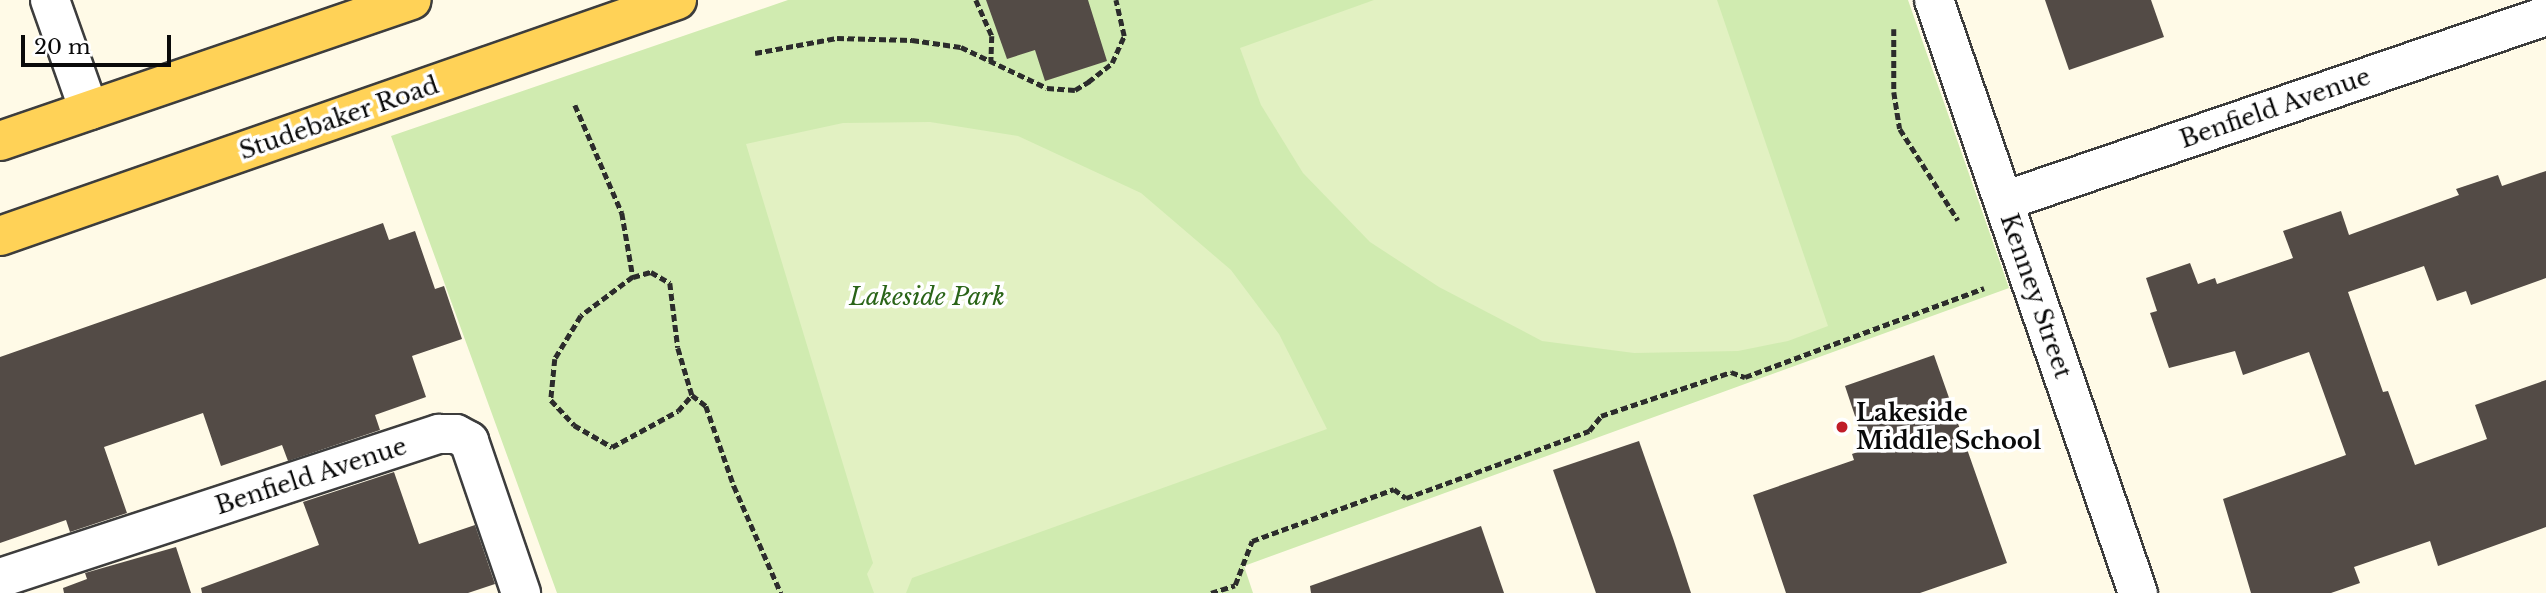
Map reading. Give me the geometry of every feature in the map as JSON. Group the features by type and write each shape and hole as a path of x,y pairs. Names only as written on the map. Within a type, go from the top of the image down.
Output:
{"main road":[{"path":"0,141 412,0"},
{"name":"Studebaker Road","path":"0,236 677,0"}],"street":[{"path":"50,0 89,110"},
{"name":"Kenney Street","path":"1934,0 2138,593"},
{"name":"Benfield Avenue","path":"2004,201 2546,16"},
{"name":"Benfield Avenue","path":"0,578 439,434 456,434 469,442 521,593"}],"path":[{"path":"976,0 992,36 991,62"},
{"path":"755,53 836,38 912,40 961,47 1047,88 1075,90 1112,63 1124,36 1116,0"},
{"path":"1894,26 1894,92 1900,128 1964,233"},
{"path":"575,105 622,213 633,277"},
{"path":"692,395 678,411 612,447 574,425 551,400 555,359 581,316 633,277 651,272 670,283 678,348 692,395 706,406 734,486 781,593"},
{"path":"1211,593 1235,585 1252,541 1394,489 1406,498 1589,431 1601,416 1731,372 1745,377 1990,286 1986,277"}],"green space":[{"name":"Lakeside Park","path":"788,0 1908,0 2009,288 1244,566 1253,593 557,593 391,136"},
{"path":"1374,0 1717,0 1828,326 1788,341 1738,351 1634,353 1542,341 1439,287 1370,242 1303,173 1261,105 1240,48"},
{"path":"930,122 1018,136 1141,193 1231,270 1279,334 1327,429 912,578 906,593 874,593 867,574 873,563 746,144 843,123"}],"building":[{"path":"986,0 1088,0 1107,61 1045,81 1035,50 1007,59"},
{"path":"2045,0 2151,0 2164,37 2069,70"},
{"path":"2546,171 2546,278 2471,305 2466,291 2437,301 2424,266 2348,292 2383,392 2388,391 2415,465 2487,439 2475,405 2546,380 2546,527 2438,566 2430,541 2354,567 2360,583 2331,593 2251,593 2223,499 2346,455 2309,352 2243,375 2235,351 2169,368 2150,313 2157,311 2146,278 2190,263 2198,284 2215,278 2217,284 2293,258 2283,231 2341,211 2349,235 2459,195 2456,189 2498,175 2502,186"},
{"path":"383,223 389,240 415,231 435,289 444,286 462,339 412,356 426,397 375,415 380,430 288,461 282,445 221,466 203,413 104,447 127,513 70,532 66,520 0,543 0,357"},
{"path":"1934,355 2007,563 1920,593 1786,593 1753,495 1854,460 1852,454 1866,449 1845,386"},
{"path":"1639,441 1691,593 1596,593 1553,470"},
{"path":"394,472 419,544 475,525 495,584 468,593 202,593 201,588 319,545 303,502"},
{"path":"1481,526 1504,593 1311,593 1310,586"},
{"path":"176,547 191,593 64,593 63,588 87,579 85,573"}],"place":[{"name":"Lakeside Middle School","path":"1842,427"}]}
